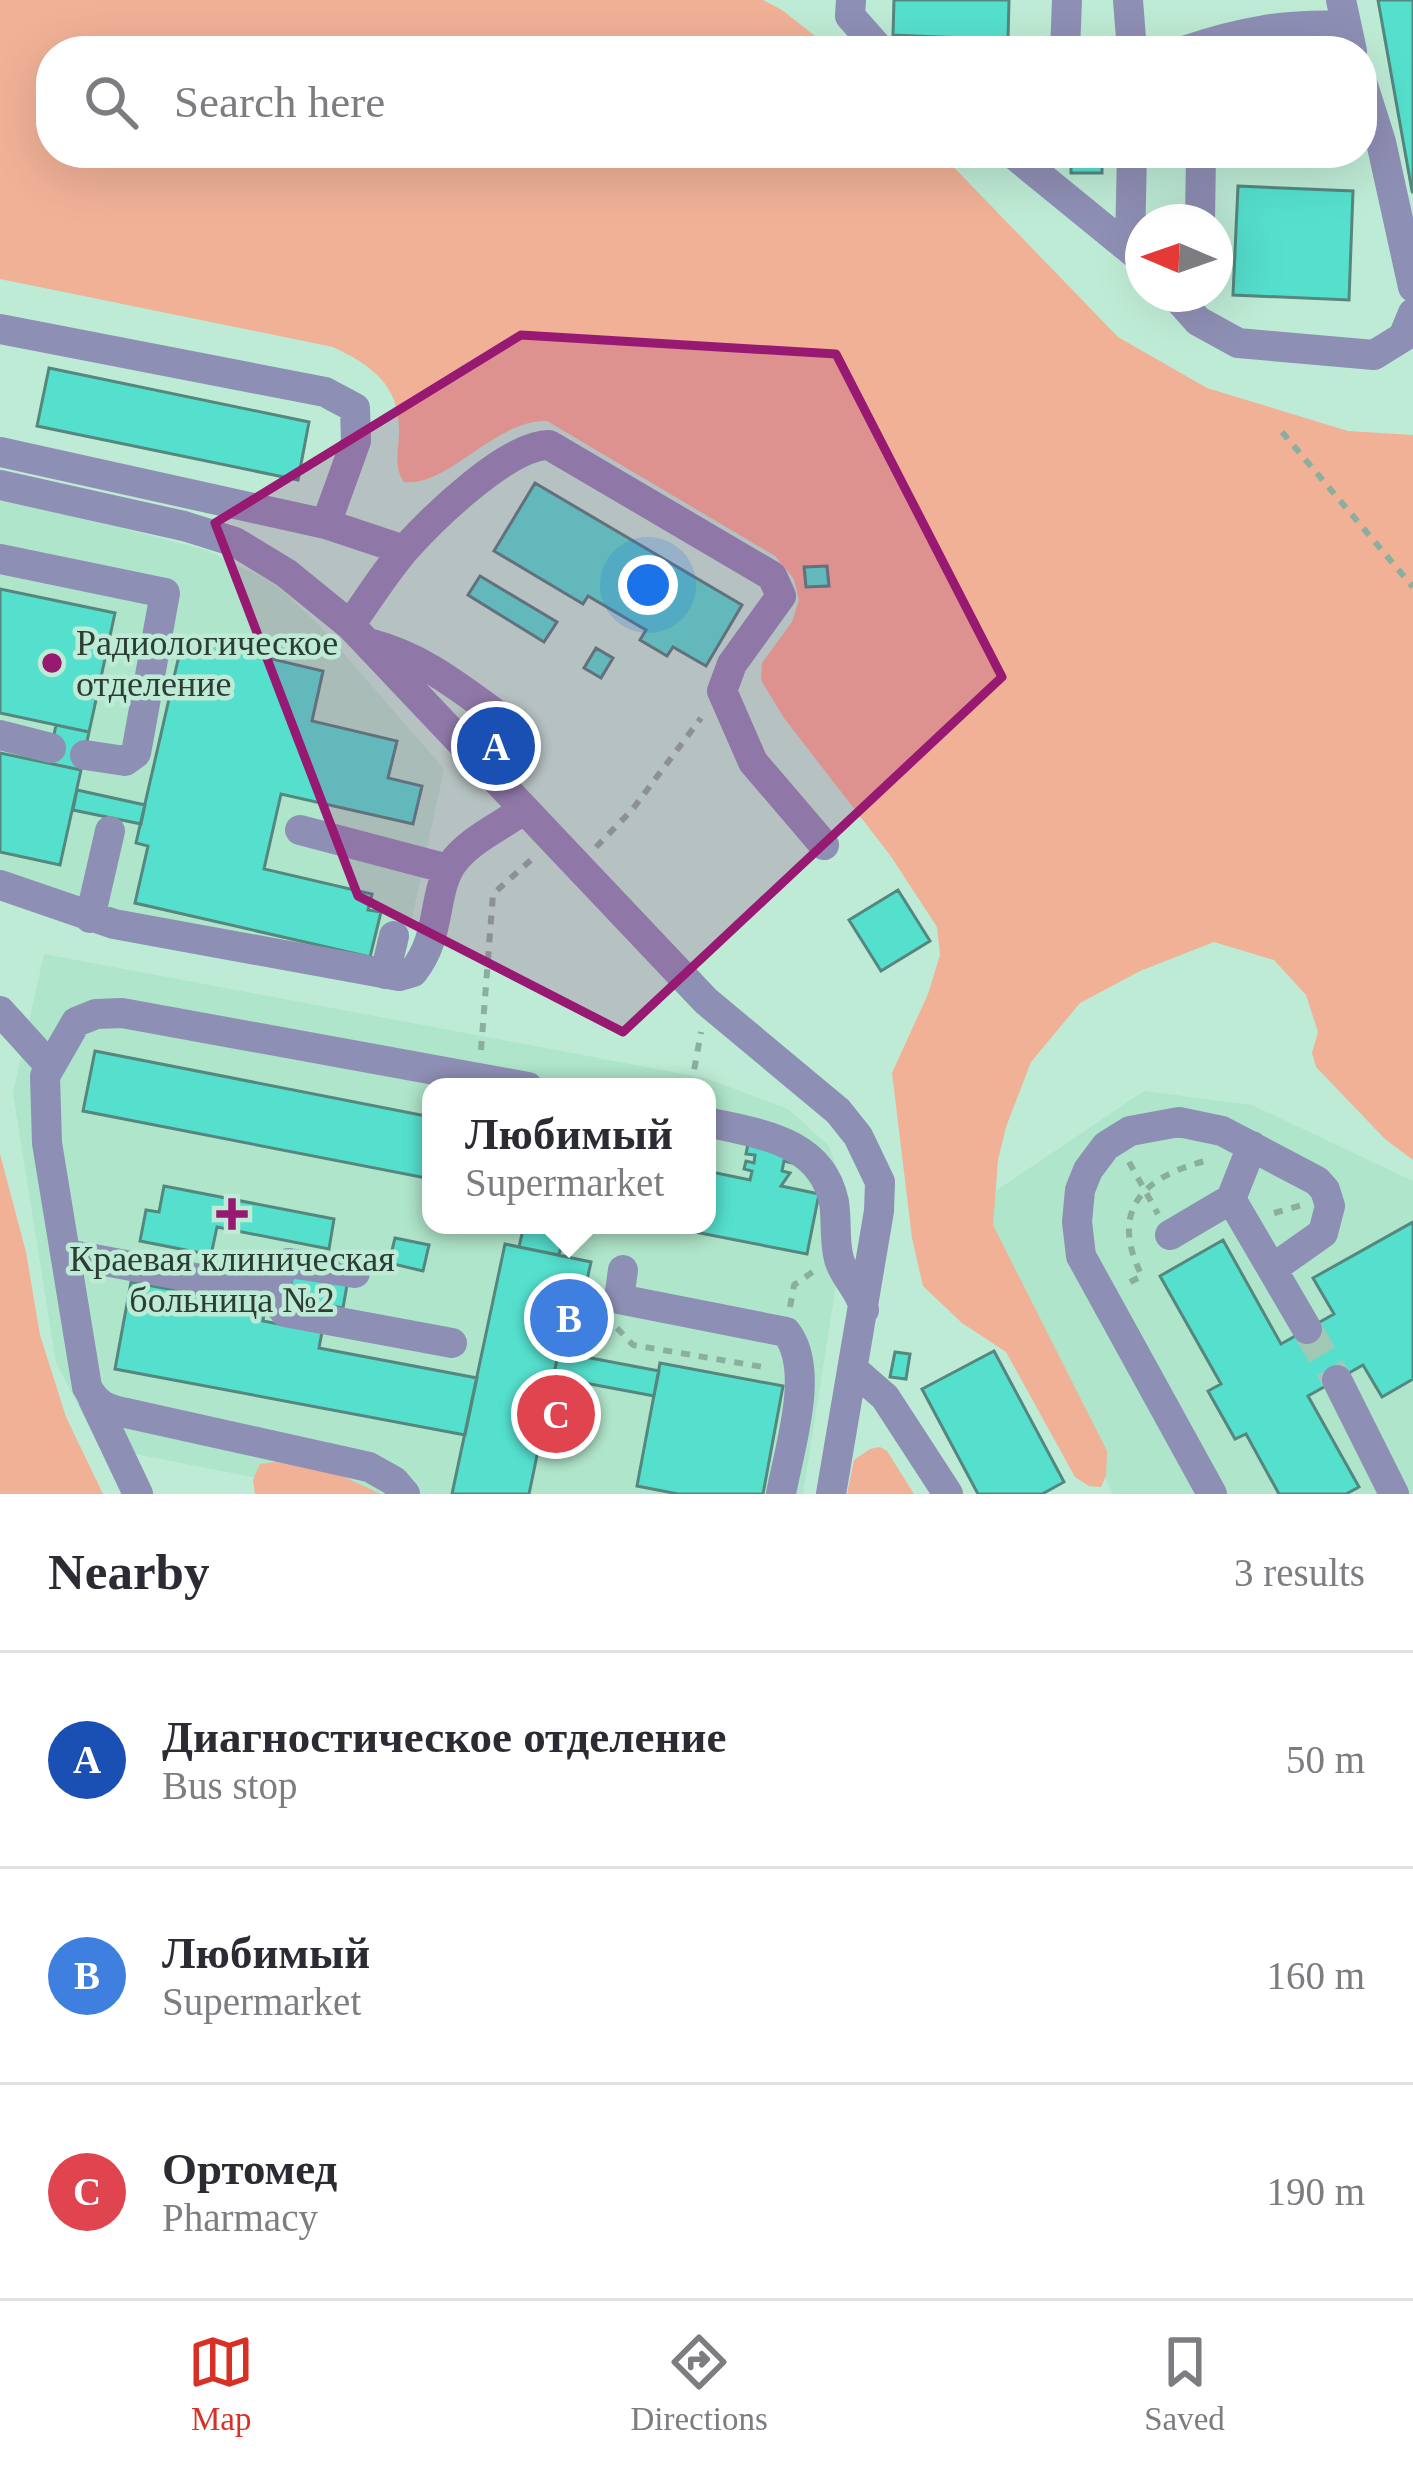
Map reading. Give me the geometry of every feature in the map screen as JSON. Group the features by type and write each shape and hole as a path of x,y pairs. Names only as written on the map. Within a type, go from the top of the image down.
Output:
{"lane":[{"path":"851,0 850,16 868,36"},
{"path":"1066,36 1067,0"},
{"path":"1128,0 1131,36"},
{"path":"1227,36 1294,23 1346,26"},
{"path":"1377,129 1413,287"},
{"path":"1031,168 1125,242"},
{"path":"1133,168 1135,204"},
{"path":"1200,204 1201,168"},
{"path":"1190,312 1238,344 1374,356 1403,337 1413,314"},
{"path":"1210,312 1215,331"},
{"path":"0,329 325,392 355,408 356,440 326,524"},
{"path":"358,634 404,550 447,508 520,451 549,446 772,576 781,596 732,664 722,691 753,762 824,845"},
{"path":"0,452 326,524 404,550"},
{"path":"0,485 184,526 235,542 286,573 358,634 706,1001 838,1111 858,1136 880,1182 864,1310 832,1494"},
{"path":"0,559 165,593 136,753 125,761 85,755"},
{"path":"358,634 432,668 496,714"},
{"path":"0,735 51,748"},
{"path":"0,885 90,918 399,976 413,972 433,938 448,869 464,850 522,811"},
{"path":"300,830 448,869"},
{"path":"90,918 110,831"},
{"path":"385,974 394,936"},
{"path":"0,1011 49,1065"},
{"path":"138,1494 87,1387 47,1143 49,1065 76,1022 96,1014 122,1013 479,1078"},
{"path":"1212,1494 1082,1256 1077,1222 1080,1190 1106,1146 1130,1131 1180,1122 1222,1131 1317,1181 1328,1198 1323,1234 1272,1269"},
{"path":"716,1124 788,1143 818,1164 833,1199 839,1260 863,1298 864,1310"},
{"path":"1252,1146 1236,1210 1307,1329"},
{"path":"1164,1225 1236,1210"},
{"path":"67,1253 276,1293"},
{"path":"355,1273 289,1264 279,1274 278,1306 285,1312 452,1343"},
{"path":"621,1285 786,1332 796,1345 802,1373 782,1494"},
{"path":"854,1370 885,1397 948,1494"},
{"path":"1337,1380 1394,1494"},
{"path":"93,1399 105,1408 219,1449 369,1467 394,1481 405,1494"}],"path":[{"path":"1282,432 1413,587"},
{"path":"578,867 632,810 722,691"},
{"path":"479,1078 493,894 514,875"},
{"path":"693,1078 706,1001"},
{"path":"1126,1160 1164,1225"},
{"path":"1120,1287 1142,1276 1127,1239 1144,1190 1181,1166 1218,1160"},
{"path":"1236,1210 1328,1198"},
{"path":"621,1285 615,1323 620,1335 633,1345 802,1373"}],"highlighted area":[{"path":"521,335 836,354 1002,677 623,1032 358,896 215,523"}],"shaded area":[{"path":"0,0 763,0 782,10 815,36 36,36 36,168 955,168 1118,337 1207,388 1348,431 1413,435 1413,1160 1385,1139 1316,1067 1312,1053 1318,1032 1306,995 1274,960 1214,942 1140,971 1080,1003 1031,1062 998,1160 993,1225 1107,1451 1101,1487 1089,1486 1075,1477 1006,1352 962,1323 923,1286 912,1238 892,1073 928,994 940,955 937,927 761,680 762,663 792,622 799,600 794,579 775,556 547,421 509,430 438,474 404,482 398,466 398,418 390,391 372,370 347,354 333,347 0,279"},
{"path":"0,497 206,550 273,582 319,625 444,769 397,987 0,896"},
{"name":"Краевая клиническая больница №2","path":"44,954 705,1078 422,1078 422,1234 716,1234 716,1082 788,1109 829,1146 849,1203 803,1494 338,1494 100,1447 56,1363 13,1093"},
{"path":"1144,1091 1252,1105 1413,1181 1413,1494 1113,1494 972,1207"},
{"path":"0,1154 26,1252 40,1335 66,1417 103,1494 0,1494"},
{"path":"880,1447 914,1494 847,1494 854,1460"},
{"path":"260,1464 331,1471 381,1494 255,1494 253,1480"}],"building":[{"path":"894,0 1009,0 1008,36 893,35"},
{"path":"1378,0 1413,0 1413,193 1412,191"},
{"path":"1071,168 1102,168 1102,173 1071,173"},
{"path":"1238,186 1353,191 1349,300 1233,295"},
{"path":"49,368 309,422 298,480 37,426"},
{"path":"535,483 742,605 706,666 673,647 667,656 640,640 646,630 588,596 583,604 494,551"},
{"path":"827,566 829,586 806,587 804,567"},
{"path":"480,576 557,622 544,642 468,595"},
{"name":"Радиологическое отделение","path":"0,589 115,613 89,732 0,713"},
{"path":"183,638 323,671 312,721 397,741 388,778 422,786 413,824 281,794 264,869 372,894 368,910 381,912 370,957 135,903 148,846 136,843"},
{"path":"596,648 613,658 601,678 584,668"},
{"path":"56,725 89,732 81,770 48,763"},
{"path":"0,753 81,770 60,865 0,852"},
{"path":"77,790 145,805 141,824 73,810"},
{"path":"898,890 930,941 881,971 849,920"},
{"path":"95,1051 422,1115 422,1177 83,1111"},
{"path":"748,1144 794,1153 792,1163 784,1161 782,1171 790,1173 781,1186 819,1194 807,1254 705,1234 716,1234 716,1173 750,1180 752,1171 744,1169 746,1161 754,1163 755,1155 746,1154"},
{"path":"164,1186 334,1219 329,1249 217,1227 211,1255 140,1241 146,1210 159,1212"},
{"path":"1413,1222 1413,1379 1382,1397 1363,1365 1308,1396 1359,1487 1346,1494 1279,1494 1246,1434 1235,1439 1208,1391 1221,1384 1160,1276 1223,1240 1281,1344 1334,1314 1313,1278"},
{"path":"522,1234 564,1234 559,1255 519,1247"},
{"path":"395,1238 429,1245 423,1271 389,1263"},
{"path":"505,1244 591,1262 587,1280 574,1277 529,1494 452,1494"},
{"path":"288,1274 347,1285 343,1308 284,1298"},
{"path":"131,1282 265,1307 263,1321 322,1332 319,1348 477,1378 465,1435 115,1369"},
{"path":"994,1351 1064,1482 1042,1494 978,1494 922,1389"},
{"path":"559,1352 659,1371 654,1396 553,1377"},
{"path":"895,1352 910,1354 906,1379 890,1377"},
{"path":"660,1363 783,1386 763,1494 678,1494 637,1486"}],"tunnel":[{"path":"1307,1329 1337,1380"}],"place":[{"name":"Радиологическое отделение","path":"52,663"},
{"name":"Диагностическое отделение","path":"496,746"},
{"name":"Краевая клиническая больница №2","path":"232,1214"},
{"name":"Любимый","path":"569,1318"},
{"name":"Ортомед","path":"556,1414"}]}
